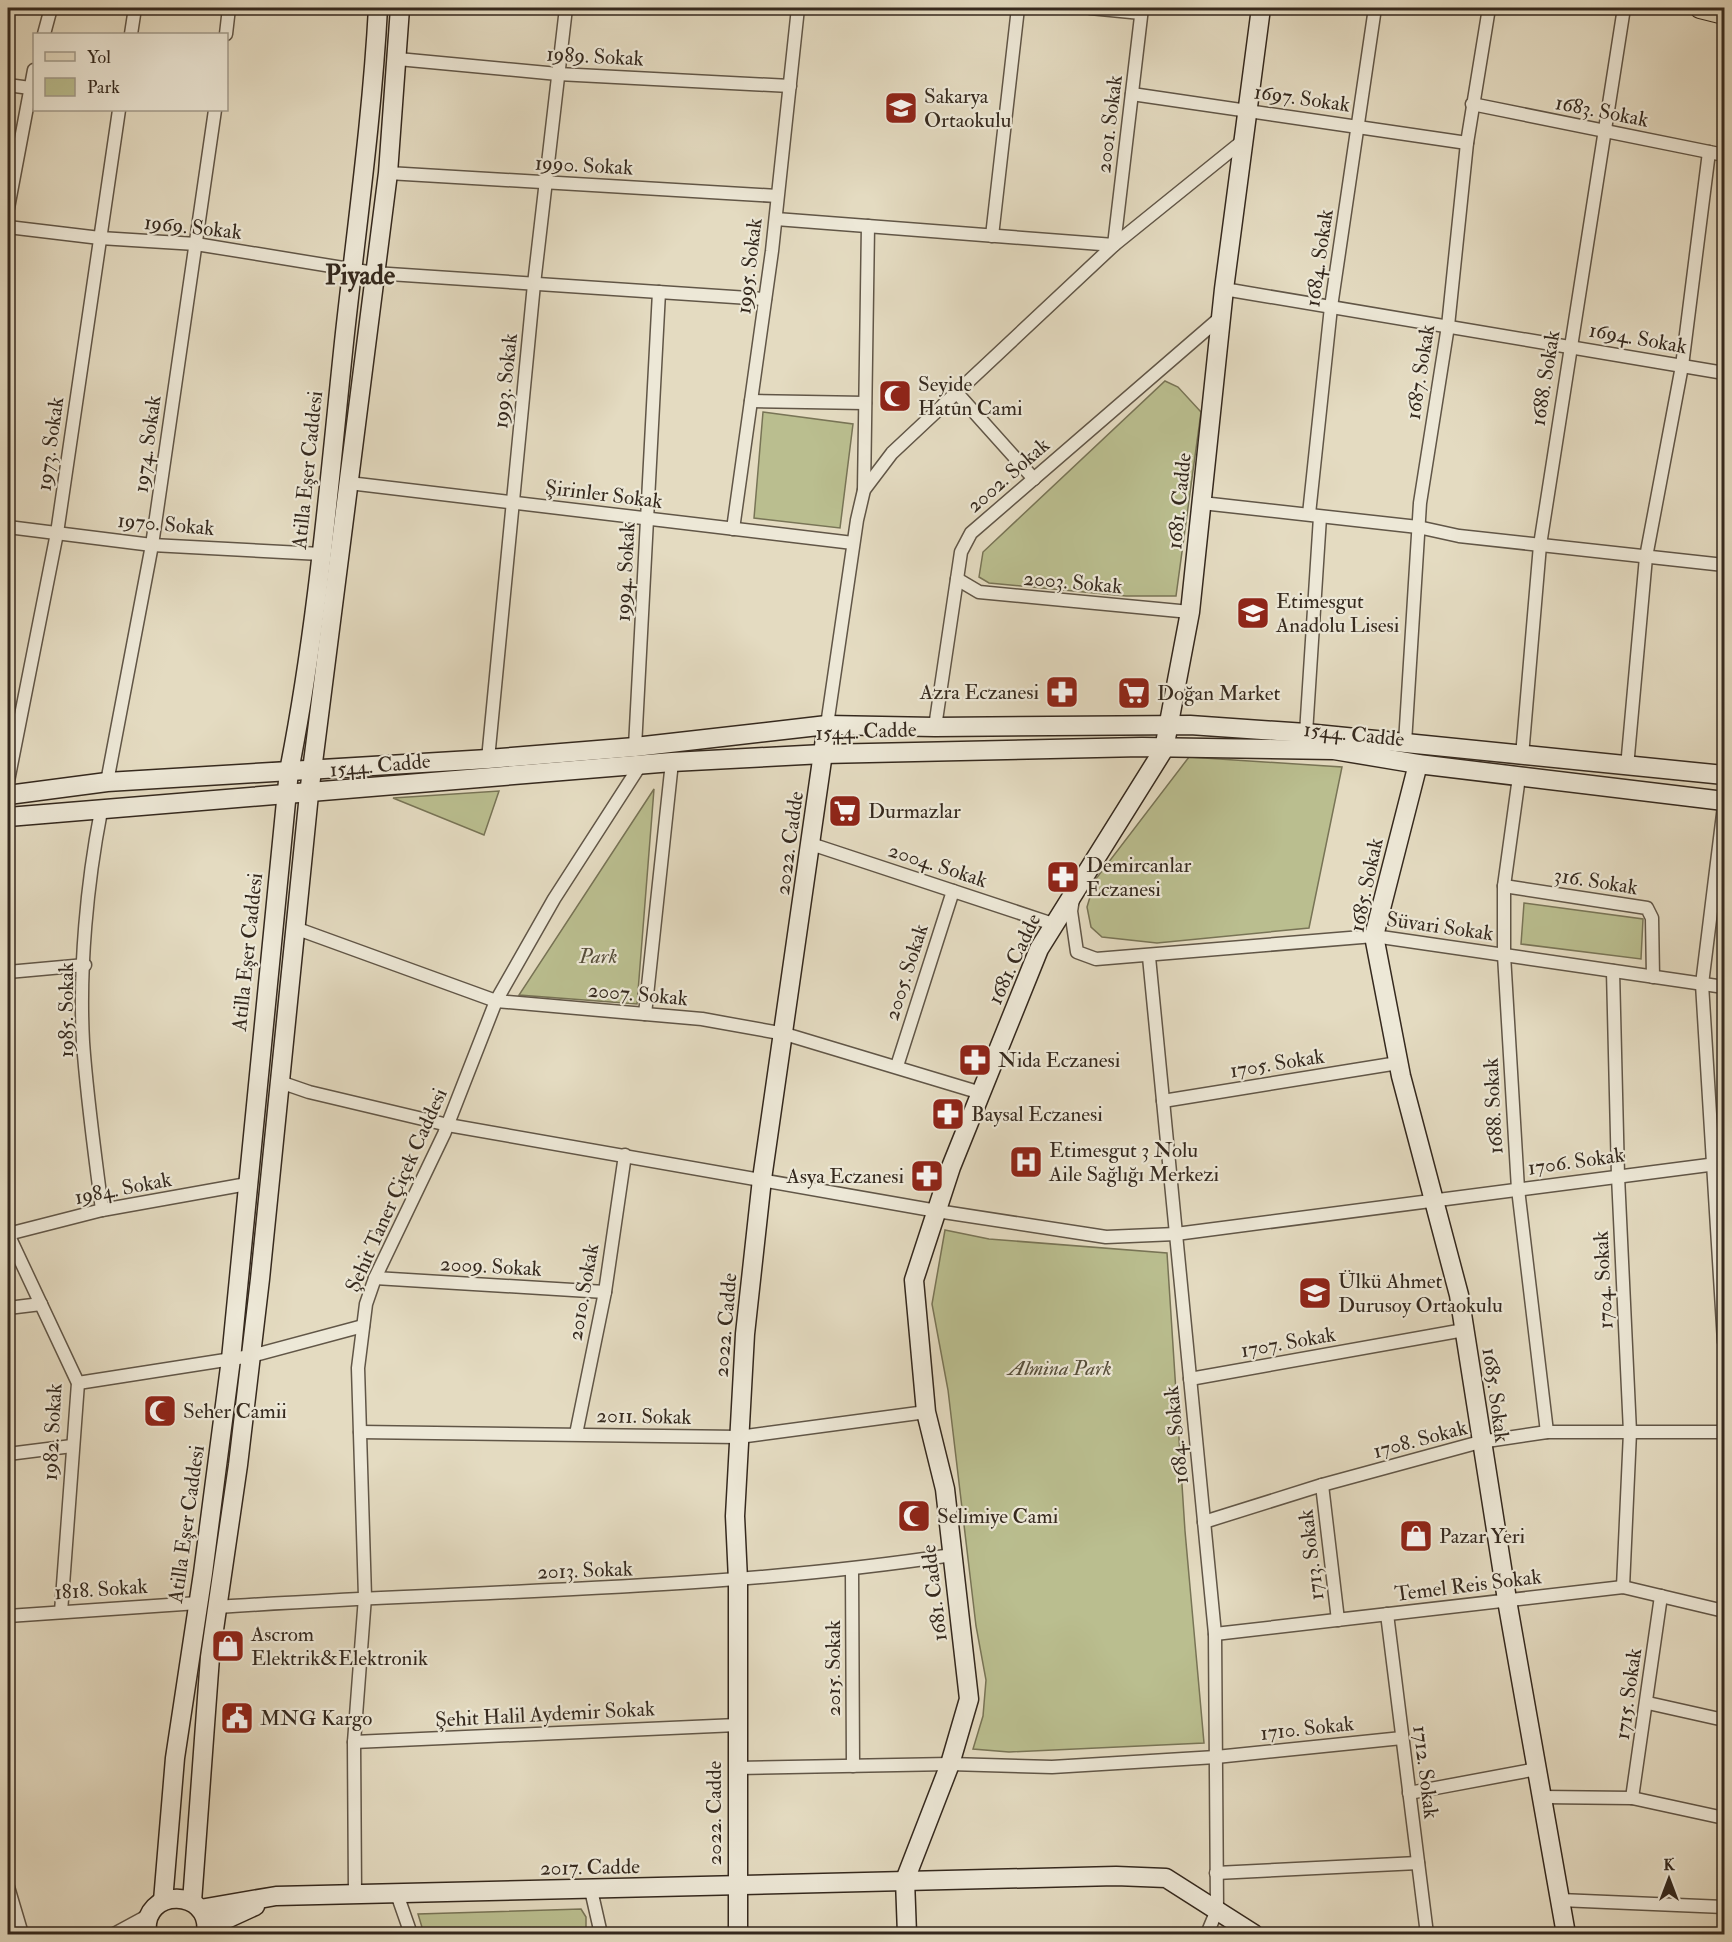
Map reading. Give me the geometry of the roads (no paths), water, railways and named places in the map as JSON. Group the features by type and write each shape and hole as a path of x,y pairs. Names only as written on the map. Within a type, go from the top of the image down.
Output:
{"main road":[{"name":"Atilla Eşer Caddesi","path":"163,1901 175,1758 231,1359 286,795 300,715 321,554 368,142 378,8"},
{"name":"Atilla Eşer Caddesi","path":"196,1906 210,1657 251,1356 309,794 388,173 400,8"},
{"name":"1681. Cadde","path":"907,1935 904,1880 950,1764 969,1699 945,1490 926,1413 914,1280 981,1093 1039,949 1164,749 1190,612 1224,289 1261,8"},
{"path":"1700,8 1725,14"},
{"name":"1544. Cadde","path":"8,817 309,794 638,756 827,725 935,727 1169,725 1306,732 1626,767 1725,775"},
{"name":"2022. Cadde","path":"738,1935 736,1886 738,1580 735,1516 745,1334 762,1179 785,1034 827,725"},
{"name":"1544. Cadde","path":"8,795 107,782 488,759 638,756 672,762 823,754 1131,747 1334,750 1419,764 1725,801"},
{"name":"1685. Sokak","path":"1419,764 1374,936 1398,1063 1459,1295 1480,1442 1566,1935"},
{"name":"2017. Cadde","path":"163,1901 173,1898 196,1906 276,1896 591,1890 1000,1877 1166,1878 1254,1935"},
{"name":"2017. Cadde","path":"207,1931 276,1896"},
{"path":"147,1935 149,1915 163,1901"},
{"path":"196,1906 207,1931"}],"street":[{"path":"44,33 51,8"},
{"path":"131,33 135,8"},
{"path":"226,33 230,8"},
{"name":"1993. Sokak","path":"488,759 534,284 566,8"},
{"name":"1995. Sokak","path":"733,529 776,219 798,8"},
{"path":"992,236 1018,8"},
{"path":"1090,8 1141,10"},
{"name":"1684. Sokak","path":"1306,732 1315,515 1331,307 1375,8"},
{"name":"1687. Sokak","path":"1405,743 1420,503 1448,326 1472,104 1489,8"},
{"name":"1688. Sokak","path":"1522,756 1540,545 1569,347 1624,8"},
{"name":"2001. Sokak","path":"1114,245 1141,10"},
{"name":"1989. Sokak","path":"398,59 558,74 790,86"},
{"path":"8,208 33,74"},
{"path":"8,85 30,88"},
{"name":"1697. Sokak","path":"1132,94 1467,143"},
{"name":"1683. Sokak","path":"1472,104 1725,155"},
{"name":"1973. Sokak","path":"8,781 57,533 119,111"},
{"name":"1974. Sokak","path":"107,782 153,545 215,111"},
{"path":"864,490 892,453 1114,245 1244,140"},
{"path":"1626,767 1646,557 1682,366 1709,152"},
{"name":"1990. Sokak","path":"388,173 777,196"},
{"path":"776,219 1114,245"},
{"path":"827,725 853,543 864,490 868,226"},
{"name":"1969. Sokak","path":"8,227 100,238 196,244 374,273 765,299"},
{"name":"1694. Sokak","path":"1224,289 1725,373"},
{"name":"1994. Sokak","path":"638,756 659,292"},
{"name":"2002. Sokak","path":"935,727 961,552 971,533 1221,317"},
{"path":"957,393 1034,479"},
{"path":"751,401 865,403"},
{"name":"Şirinler Sokak","path":"349,483 853,543"},
{"path":"1202,503 1419,527 1459,536 1725,565"},
{"name":"1970. Sokak","path":"8,527 153,545 321,554"},
{"name":"2003. Sokak","path":"957,579 979,592 1190,612"},
{"name":"Şehit Taner Çiçek Caddesi","path":"355,1894 354,1742 365,1597 358,1368 366,1304 375,1278 447,1125 496,1001 638,756"},
{"path":"645,1014 672,762"},
{"name":"1688. Sokak","path":"1519,777 1504,886 1504,955 1518,1189 1547,1432"},
{"path":"1725,806 1702,984 1719,1163 1725,1342"},
{"name":"1985. Sokak","path":"101,811 92,855 83,1040 89,1110 102,1210"},
{"name":"2004. Sokak","path":"811,844 1053,924"},
{"name":"316. Sokak","path":"1504,886 1647,908 1652,918 1653,977"},
{"name":"2005. Sokak","path":"897,1066 953,891"},
{"name":"Süvari Sokak","path":"1075,892 1071,910 1077,952 1096,959 1149,957 1374,936 1725,987"},
{"name":"2007. Sokak","path":"295,928 496,1001 702,1019 785,1034 981,1093"},
{"name":"1684. Sokak","path":"1149,957 1215,1634 1217,1910"},
{"path":"8,972 85,965"},
{"name":"1704. Sokak","path":"1612,971 1618,1176 1630,1432 1623,1587"},
{"name":"1705. Sokak","path":"1163,1101 1398,1063"},
{"name":"1706. Sokak","path":"280,1082 309,1092 447,1125 937,1211 1106,1237 1176,1234 1719,1163"},
{"name":"2010. Sokak","path":"576,1434 605,1292 625,1155"},
{"name":"1984. Sokak","path":"8,1234 102,1210 247,1184"},
{"name":"1982. Sokak","path":"8,1234 78,1383 61,1612"},
{"name":"2009. Sokak","path":"375,1278 605,1292"},
{"path":"8,1308 41,1304"},
{"path":"78,1383 251,1356 363,1326"},
{"name":"1707. Sokak","path":"1190,1379 1464,1330"},
{"name":"2011. Sokak","path":"360,1432 740,1437 926,1413"},
{"name":"1708. Sokak","path":"1204,1522 1322,1485 1480,1442 1547,1432 1725,1432"},
{"path":"8,1454 72,1446"},
{"name":"1713. Sokak","path":"1322,1485 1338,1620"},
{"name":"2013. Sokak","path":"218,1607 365,1597 646,1587 852,1571 952,1555"},
{"name":"2015. Sokak","path":"852,1571 853,1766"},
{"name":"Temel Reis Sokak","path":"1215,1634 1623,1587 1725,1611"},
{"name":"1715. Sokak","path":"1632,1798 1648,1703 1662,1596"},
{"name":"1818. Sokak","path":"8,1616 198,1604"},
{"name":"1712. Sokak","path":"1387,1614 1427,1935"},
{"path":"1648,1703 1725,1720"},
{"name":"Şehit Halil Aydemir Sokak","path":"354,1742 737,1725"},
{"name":"1710. Sokak","path":"737,1768 950,1764 1052,1767 1215,1757 1402,1738"},
{"path":"1409,1793 1537,1769"},
{"path":"1542,1797 1632,1798 1725,1818"},
{"path":"1216,1873 1418,1863"},
{"path":"8,1887 22,1935"},
{"path":"591,1890 601,1935"},
{"path":"397,1894 411,1935"},
{"path":"1560,1900 1725,1907"},
{"path":"1207,1935 1217,1910"},
{"path":"114,1935 149,1915"}],"place":[{"name":"Sakarya Ortaokulu","path":"901,108"},
{"name":"Seyide Hatun Cami","path":"895,396"},
{"name":"Etimesgut Anadolu Lisesi","path":"1253,613"},
{"name":"Azra Eczanesi","path":"1062,692"},
{"name":"Doğan Market","path":"1134,693"},
{"name":"Durmazlar","path":"845,811"},
{"name":"Demircanlar Eczanesi","path":"1063,877"},
{"name":"Nida Eczanesi","path":"975,1060"},
{"name":"Baysal Eczanesi","path":"948,1114"},
{"name":"Etimesgut 3 Nolu Aile Sağlığı Merkezi","path":"1026,1162"},
{"name":"Asya Eczanesi","path":"927,1176"},
{"name":"Ülkü Ahmet Durusoy Ortaokulu","path":"1315,1293"},
{"name":"Seher Camii","path":"160,1411"},
{"name":"Selimiye Cami","path":"914,1516"},
{"name":"Pazar Yeri","path":"1416,1536"},
{"name":"Ascrom Elektrik&Elektronik","path":"228,1646"},
{"name":"MNG Kargo","path":"237,1718"}],"district":[{"name":"Piyade","path":"360,275"}],"park label":[{"name":"Park","path":"598,956"},
{"name":"Almina Park","path":"1060,1368"}]}
